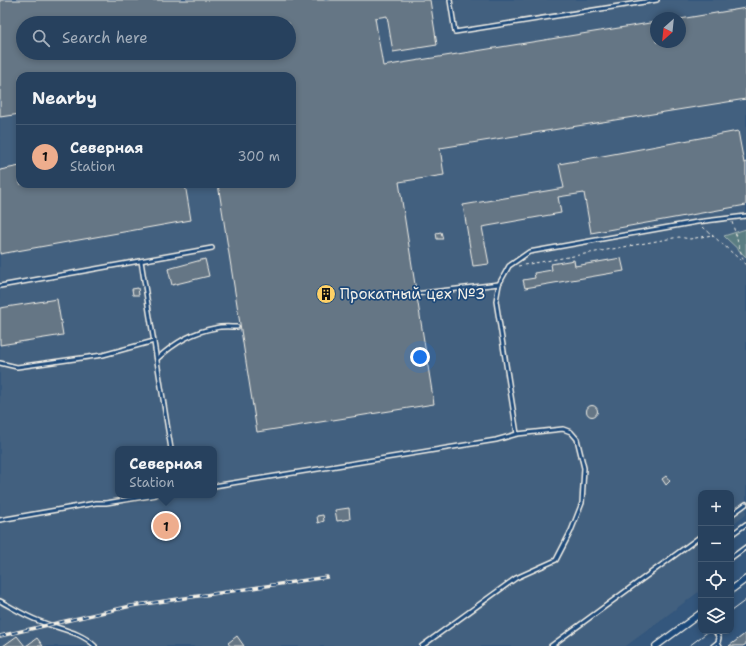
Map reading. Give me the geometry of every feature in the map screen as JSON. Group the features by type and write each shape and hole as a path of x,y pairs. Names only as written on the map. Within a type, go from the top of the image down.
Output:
{"street":[{"path":"734,588 746,579"},
{"path":"656,646 698,614"}],"lane":[{"path":"450,0 455,32 657,0"},
{"path":"517,434 496,301 499,284 509,266 529,252 697,222 746,216"},
{"path":"0,286 212,248"},
{"path":"141,261 171,446"},
{"path":"415,294 499,284"},
{"path":"157,359 168,348 189,336 215,328 237,327"},
{"path":"0,363 17,367 103,354 154,341"},
{"path":"217,486 496,440 517,434 562,429 571,432 577,439 584,468 582,503 571,531 556,560 516,578 422,646"},
{"path":"0,520 96,503 106,503 137,498"},
{"path":"734,513 746,504"},
{"path":"734,533 746,524"},
{"path":"551,646 698,538"},
{"path":"734,556 746,547"},
{"path":"0,601 37,621 78,634 95,646"},
{"path":"717,634 720,646"},
{"path":"713,646 718,642"}],"path":[{"path":"731,218 745,265"},
{"path":"697,222 745,265"},
{"path":"508,268 679,237 690,239 712,235"}],"shaded area":[{"path":"0,0 746,0 746,514 734,523 734,490 698,490 698,592 626,646 0,646"}],"green space":[{"path":"746,229 746,257 724,236"}],"building":[{"name":"Прокатный цех №3","path":"0,0 430,0 437,45 393,52 387,16 375,18 383,66 650,23 650,48 686,48 686,18 746,8 746,99 440,148 444,175 399,182 416,291 413,292 412,295 417,297 434,404 257,432 219,188 296,188 296,72 16,72 16,115 0,117"},
{"path":"738,131 744,163 746,162 746,205 591,233 584,193 558,197 561,213 482,227 489,264 473,266 463,205 564,188 559,164"},
{"path":"16,167 16,188 186,188 191,220 0,254 0,170"},
{"path":"441,232 443,239 437,239 436,233"},
{"path":"621,258 624,271 525,288 523,280 535,278 534,273 552,270 551,264 574,260 575,266"},
{"path":"205,259 209,276 172,285 168,269"},
{"path":"138,288 139,295 133,295 132,289"},
{"path":"57,299 63,335 0,345 0,308"},
{"path":"592,405 596,407 598,411 596,415 592,417 588,415 586,411 588,407"},
{"path":"666,476 670,481 666,485 662,479"},
{"path":"349,508 350,519 337,521 335,510"},
{"path":"323,515 324,521 318,523 317,516"},
{"path":"746,633 746,644 743,646 729,646"},
{"path":"17,636 25,646 3,646"},
{"path":"237,636 244,646 230,646 228,643"},
{"path":"37,638 43,646 26,646"}],"tram line":[{"path":"734,609 746,600"},
{"path":"689,646 705,634"}],"railway":[{"path":"0,636 131,606 327,577"}],"place":[{"name":"Прокатный цех №3","path":"326,294"},
{"name":"Северная","path":"166,526"}]}
